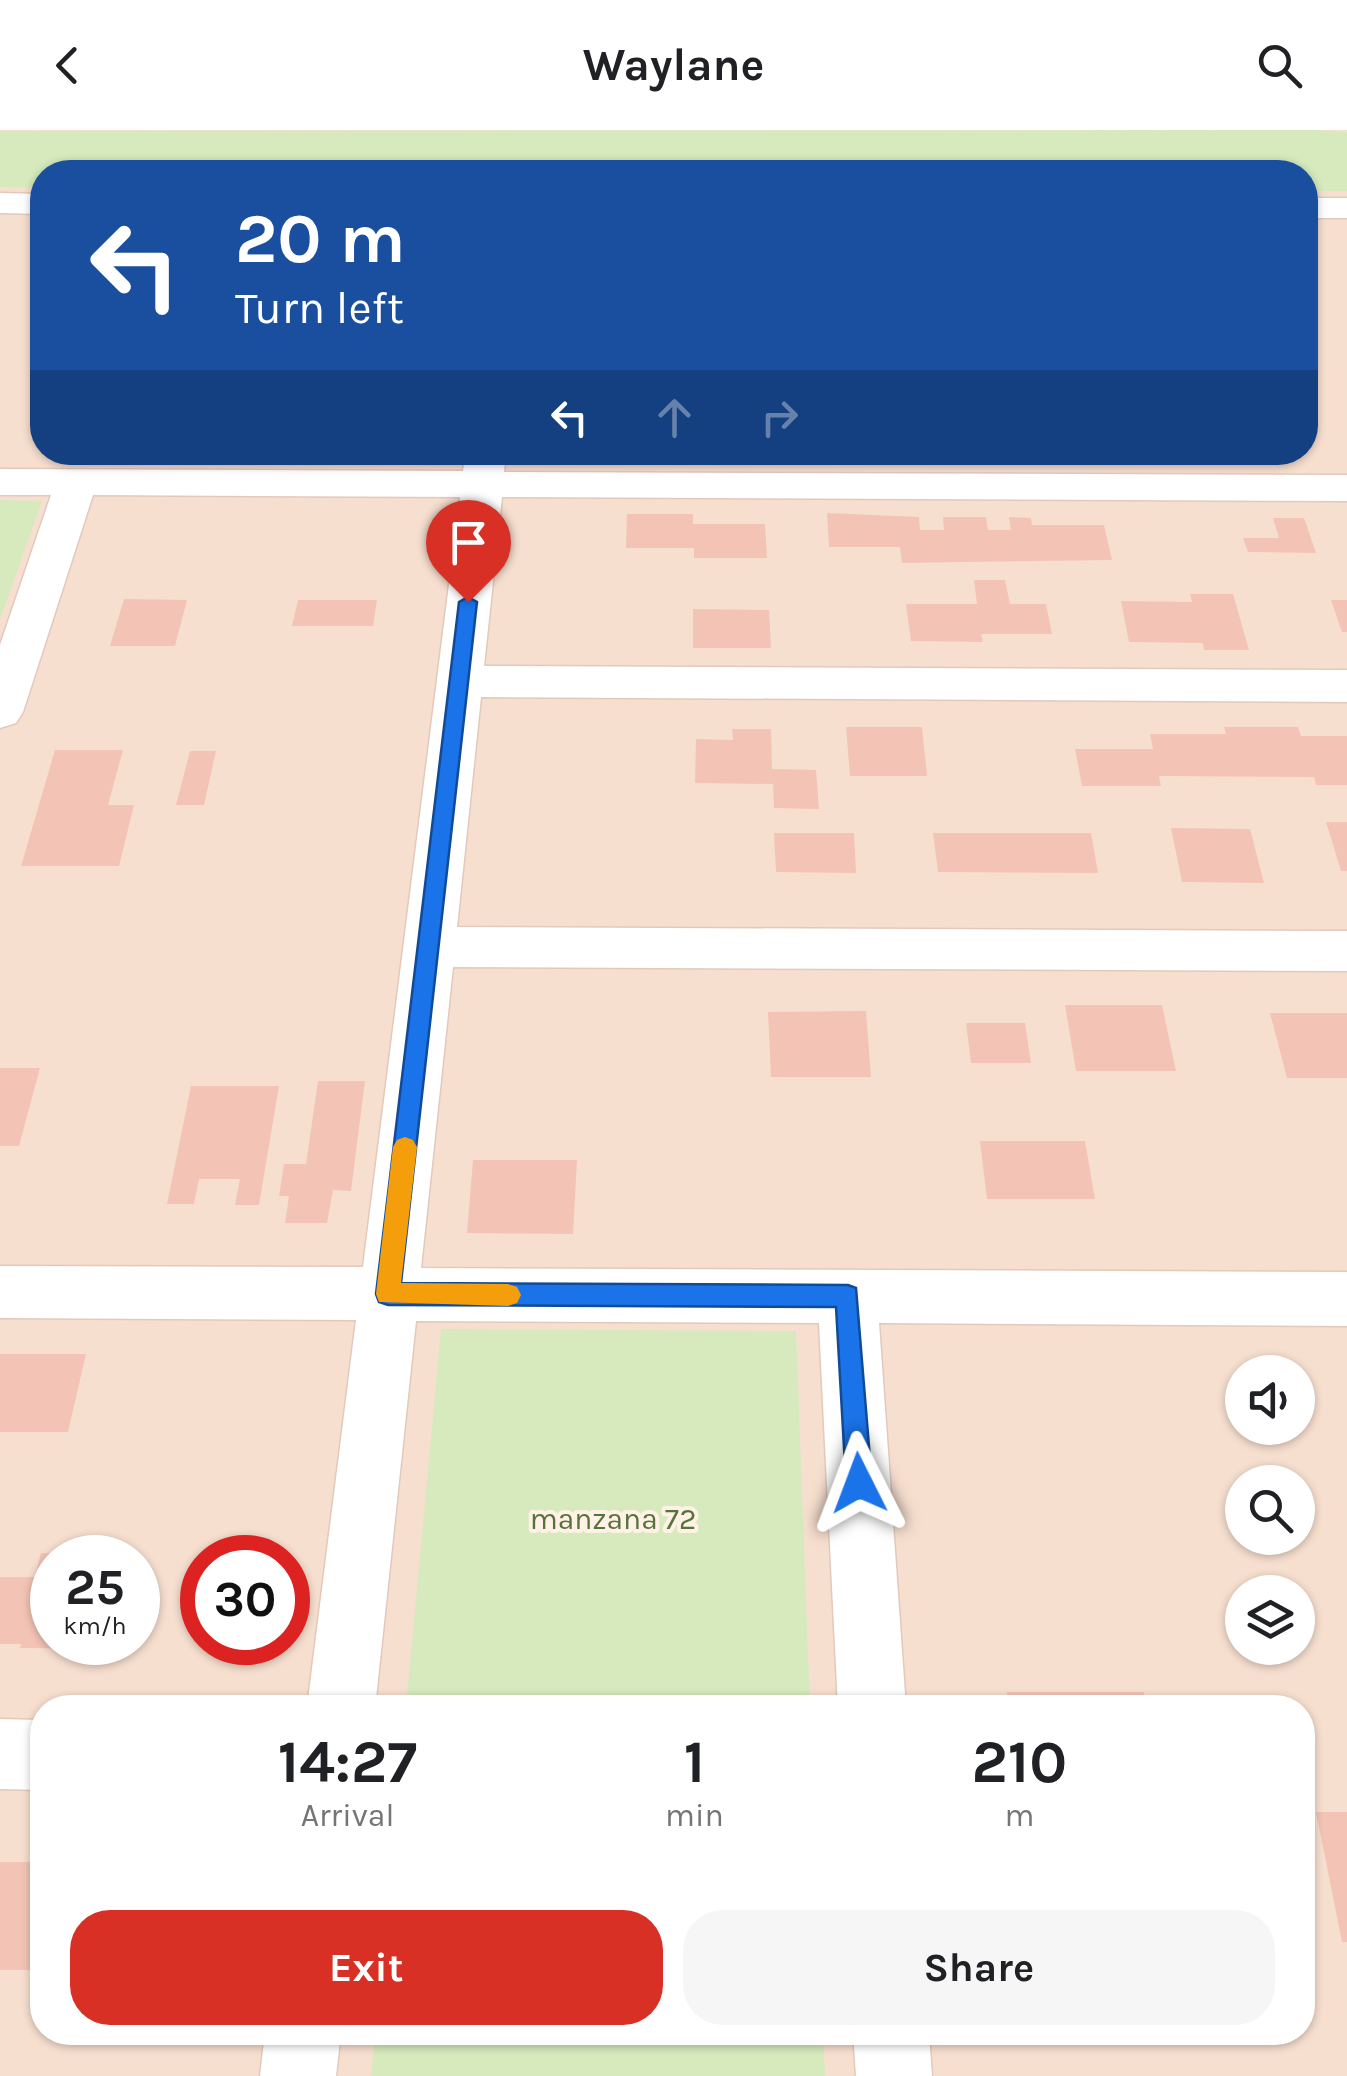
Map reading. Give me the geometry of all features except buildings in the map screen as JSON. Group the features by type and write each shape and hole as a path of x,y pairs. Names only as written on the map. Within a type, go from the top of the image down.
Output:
{"street":[{"path":"0,203 30,204"},
{"path":"1318,208 1347,208"},
{"path":"342,1695 484,468"},
{"path":"0,482 76,483 484,468 1347,488"},
{"path":"0,712 76,483"},
{"path":"459,682 1347,686"},
{"path":"428,947 1347,951"},
{"path":"0,1292 1347,1299"},
{"path":"848,1296 871,1695"},
{"path":"0,1754 30,1754"},
{"path":"298,2076 302,2045"},
{"path":"893,2045 894,2076"}],"shaded area":[{"path":"0,130 1347,130 1347,2076 0,2076"}],"green space":[{"path":"1317,130 1347,132 1347,191 1318,191 1318,160 30,160 30,188 0,187 0,131"},
{"path":"0,500 42,501 0,620"},
{"name":"manzana 72","path":"441,1329 796,1331 810,1695 407,1695"},
{"path":"374,2045 824,2045 825,2076 371,2076"}],"slow traffic":[{"path":"405,1147 388,1294 508,1295"}],"route":[{"path":"468,602 388,1294 848,1296 859,1483"}]}
